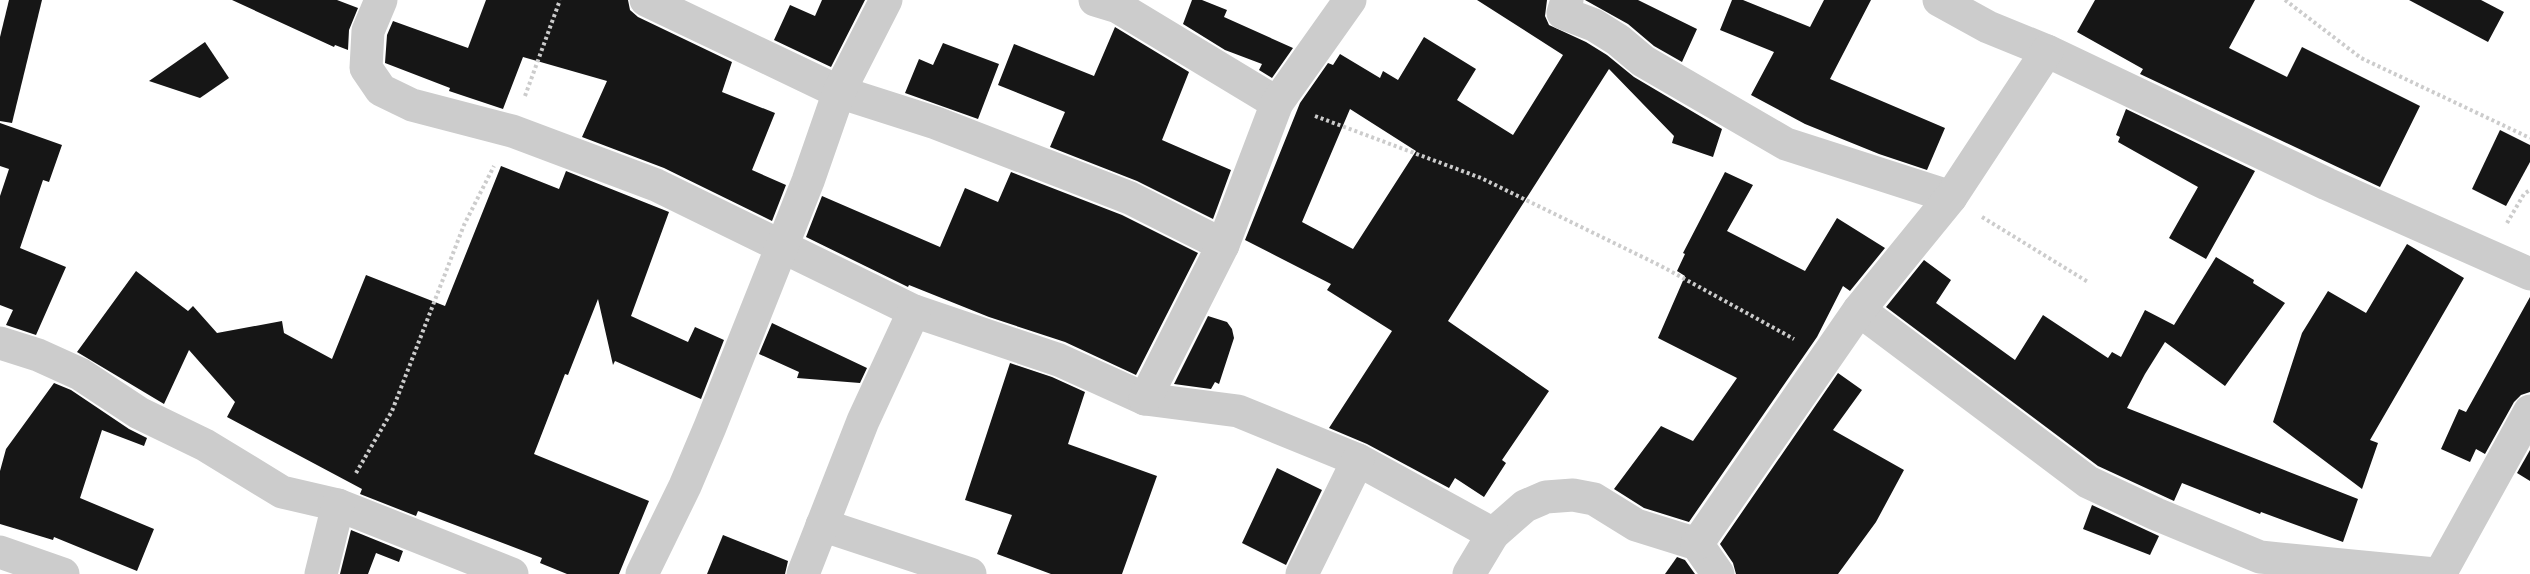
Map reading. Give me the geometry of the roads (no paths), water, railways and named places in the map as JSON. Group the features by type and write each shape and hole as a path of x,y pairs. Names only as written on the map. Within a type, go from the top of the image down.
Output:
{"street":[{"path":"381,0 368,31 366,68 381,90 412,105 512,130 656,185 914,311 1059,360 1145,399 1238,411 1358,460 1493,534"},
{"path":"646,0 839,92 936,123 1130,198 1223,245"},
{"path":"642,574 685,486 782,246 839,92 886,0"},
{"path":"1095,0 1118,7 1278,103"},
{"path":"1145,399 1223,245 1278,103 1350,0"},
{"path":"1567,0 1563,13 1610,35 1643,61 1786,144 1951,197"},
{"path":"1940,0 1988,27 2047,51 2327,184 2530,274"},
{"path":"1697,544 1859,310 1951,197 2047,51"},
{"path":"1859,310 2088,482 2156,514 2260,557 2435,574"},
{"path":"803,574 863,422 914,311"},
{"path":"0,343 38,355 80,374 139,412 204,445 282,492 338,505 512,574"},
{"path":"2440,574 2530,411"},
{"path":"1302,574 1358,460"},
{"path":"1469,574 1493,534 1525,506 1546,497 1573,495 1594,499 1636,525 1697,544 1718,574"},
{"path":"321,574 338,505"},
{"path":"822,525 970,574"},
{"path":"0,552 63,574"}]}
